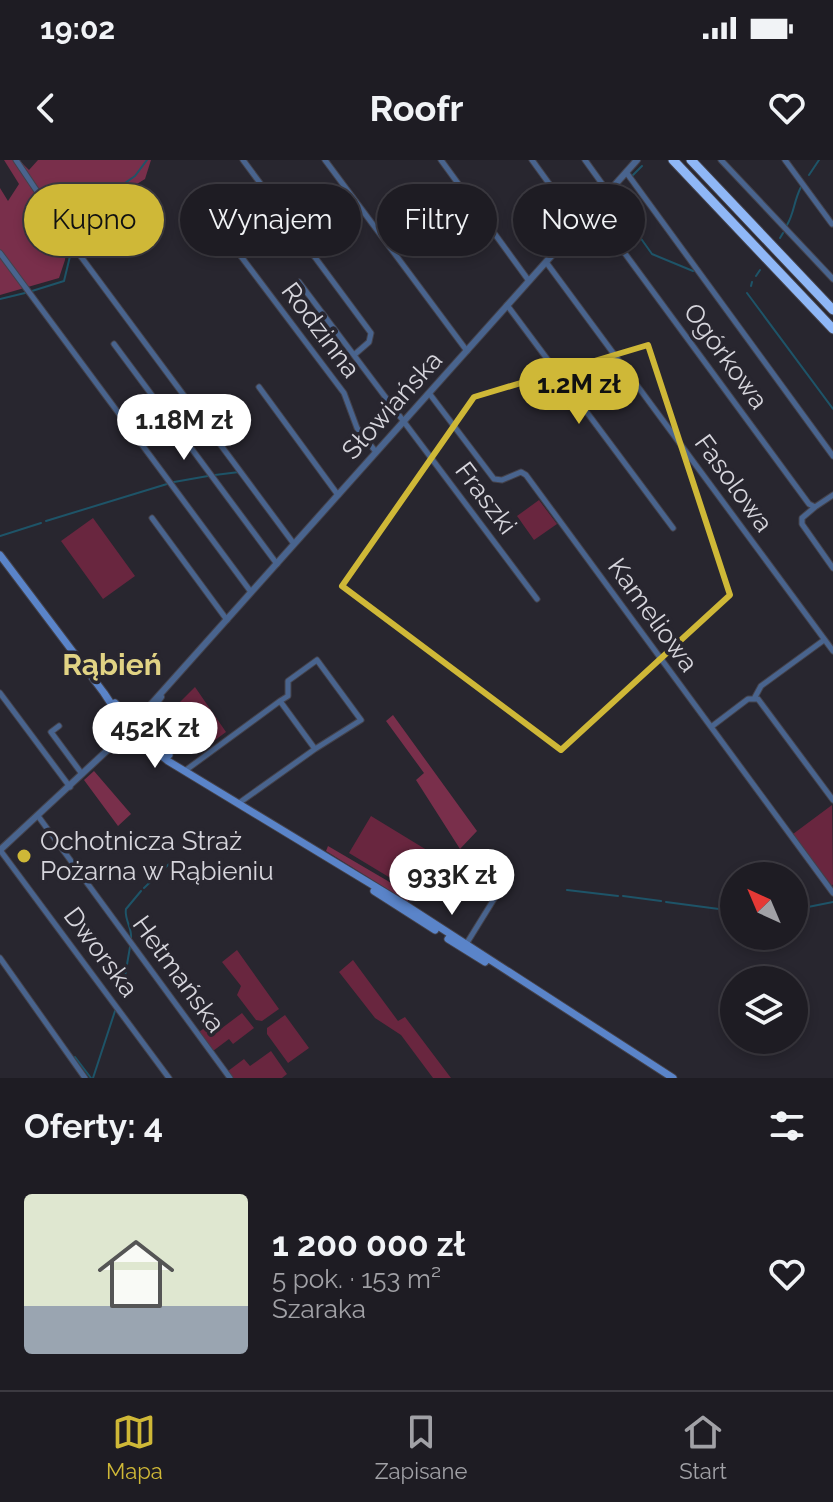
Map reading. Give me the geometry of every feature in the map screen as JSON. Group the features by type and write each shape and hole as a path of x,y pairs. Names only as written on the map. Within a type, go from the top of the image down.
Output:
{"highway":[{"path":"673,160 833,329"},
{"path":"691,160 833,310"}],"main road":[{"path":"0,555 134,735 673,1078"},
{"path":"104,693 136,720 146,724 134,735"},
{"path":"134,735 136,720"}],"street":[{"path":"16,160 82,258 294,544"},
{"path":"243,160 371,333 369,342 354,355"},
{"path":"325,160 467,351"},
{"path":"441,160 529,281"},
{"path":"532,160 549,184"},
{"path":"585,160 602,184"},
{"name":"Słowiańska","path":"615,184 637,160"},
{"path":"721,160 833,279"},
{"path":"785,160 832,224"},
{"path":"626,172 833,456"},
{"path":"0,253 251,592"},
{"name":"Rodzinna","path":"241,256 344,393 357,428 376,452"},
{"name":"Słowiańska","path":"136,720 551,256"},
{"name":"Ogórkowa","path":"627,256 809,504 815,507"},
{"name":"Fasolowa","path":"546,262 833,651"},
{"name":"Fraszki","path":"299,282 537,599"},
{"path":"507,305 673,528"},
{"path":"114,344 277,564"},
{"path":"259,387 338,495"},
{"name":"Kameliowa","path":"429,393 494,479 502,480 521,472 526,475 833,893"},
{"path":"833,495 802,518 802,524 833,568"},
{"path":"152,518 227,620"},
{"path":"711,727 755,697 761,686 824,640"},
{"path":"186,770 288,696 288,681 317,660 361,720 239,803"},
{"name":"Słowiańska","path":"146,724 148,715 177,676"},
{"path":"0,693 70,787"},
{"path":"755,697 833,800"},
{"path":"280,701 315,749"},
{"path":"59,726 51,732 82,775"},
{"path":"0,850 98,761 134,735"},
{"name":"Hetmańska","path":"38,816 230,1078"},
{"name":"Dworska","path":"0,850 169,1078"},
{"path":"465,946 504,883 502,875"},
{"path":"0,958 85,1078"}],"highlighted area":[{"path":"648,345 730,595 561,750 342,586 474,397"}],"shaded area":[{"path":"4,160 19,160 29,170 38,160 151,160 145,179 137,184 24,184 24,256 66,256 65,260 59,278 0,295 0,188 8,201 19,184"},
{"path":"539,500 557,524 534,540 517,516"},
{"path":"93,518 135,576 103,599 61,541"},
{"path":"195,687 226,732 203,749 181,721 168,731 166,729 182,718 175,707"},
{"path":"393,715 477,831 460,849 416,780 424,773 386,721"},
{"path":"94,771 131,814 118,826 84,780"},
{"path":"832,805 833,884 832,886 793,834"},
{"path":"371,816 435,855 412,891 349,853"},
{"path":"328,846 410,894 408,902 326,851"},
{"path":"237,950 279,1009 262,1021 256,1020 237,995 241,986 222,962"},
{"path":"353,960 398,1021 405,1017 451,1078 433,1078 401,1035 375,1018 339,972"},
{"path":"242,1013 254,1028 233,1044 229,1039 213,1051 199,1032 215,1020 222,1028"},
{"path":"285,1015 309,1048 288,1063 267,1034 267,1028"},
{"path":"271,1051 287,1074 282,1078 233,1078 228,1071 244,1059 250,1066"}],"waterway":[{"path":"124,184 135,176 147,160"},
{"path":"809,175 819,160"},
{"path":"632,176 642,166"},
{"path":"787,225 801,187"},
{"path":"780,238 783,233"},
{"path":"645,244 652,254 693,271"},
{"path":"32,291 64,281 70,256"},
{"path":"756,276 760,270"},
{"path":"751,286 752,282"},
{"path":"0,299 25,293"},
{"path":"747,293 833,409"},
{"path":"215,475 239,472"},
{"path":"174,482 208,476"},
{"path":"46,521 167,484"},
{"path":"0,536 41,523"},
{"path":"144,888 169,864"},
{"path":"567,890 618,896"},
{"path":"131,938 126,909 141,891"},
{"path":"623,896 661,901"},
{"path":"666,902 720,909"},
{"path":"808,907 833,902"},
{"path":"125,976 130,947"},
{"path":"93,1078 115,1011"},
{"path":"75,1057 91,1078"}],"place":[{"name":"Ochotnicza Straż Pożarna w Rąbieniu","path":"24,856"}],"district":[{"name":"Rąbień","path":"112,664"}]}
